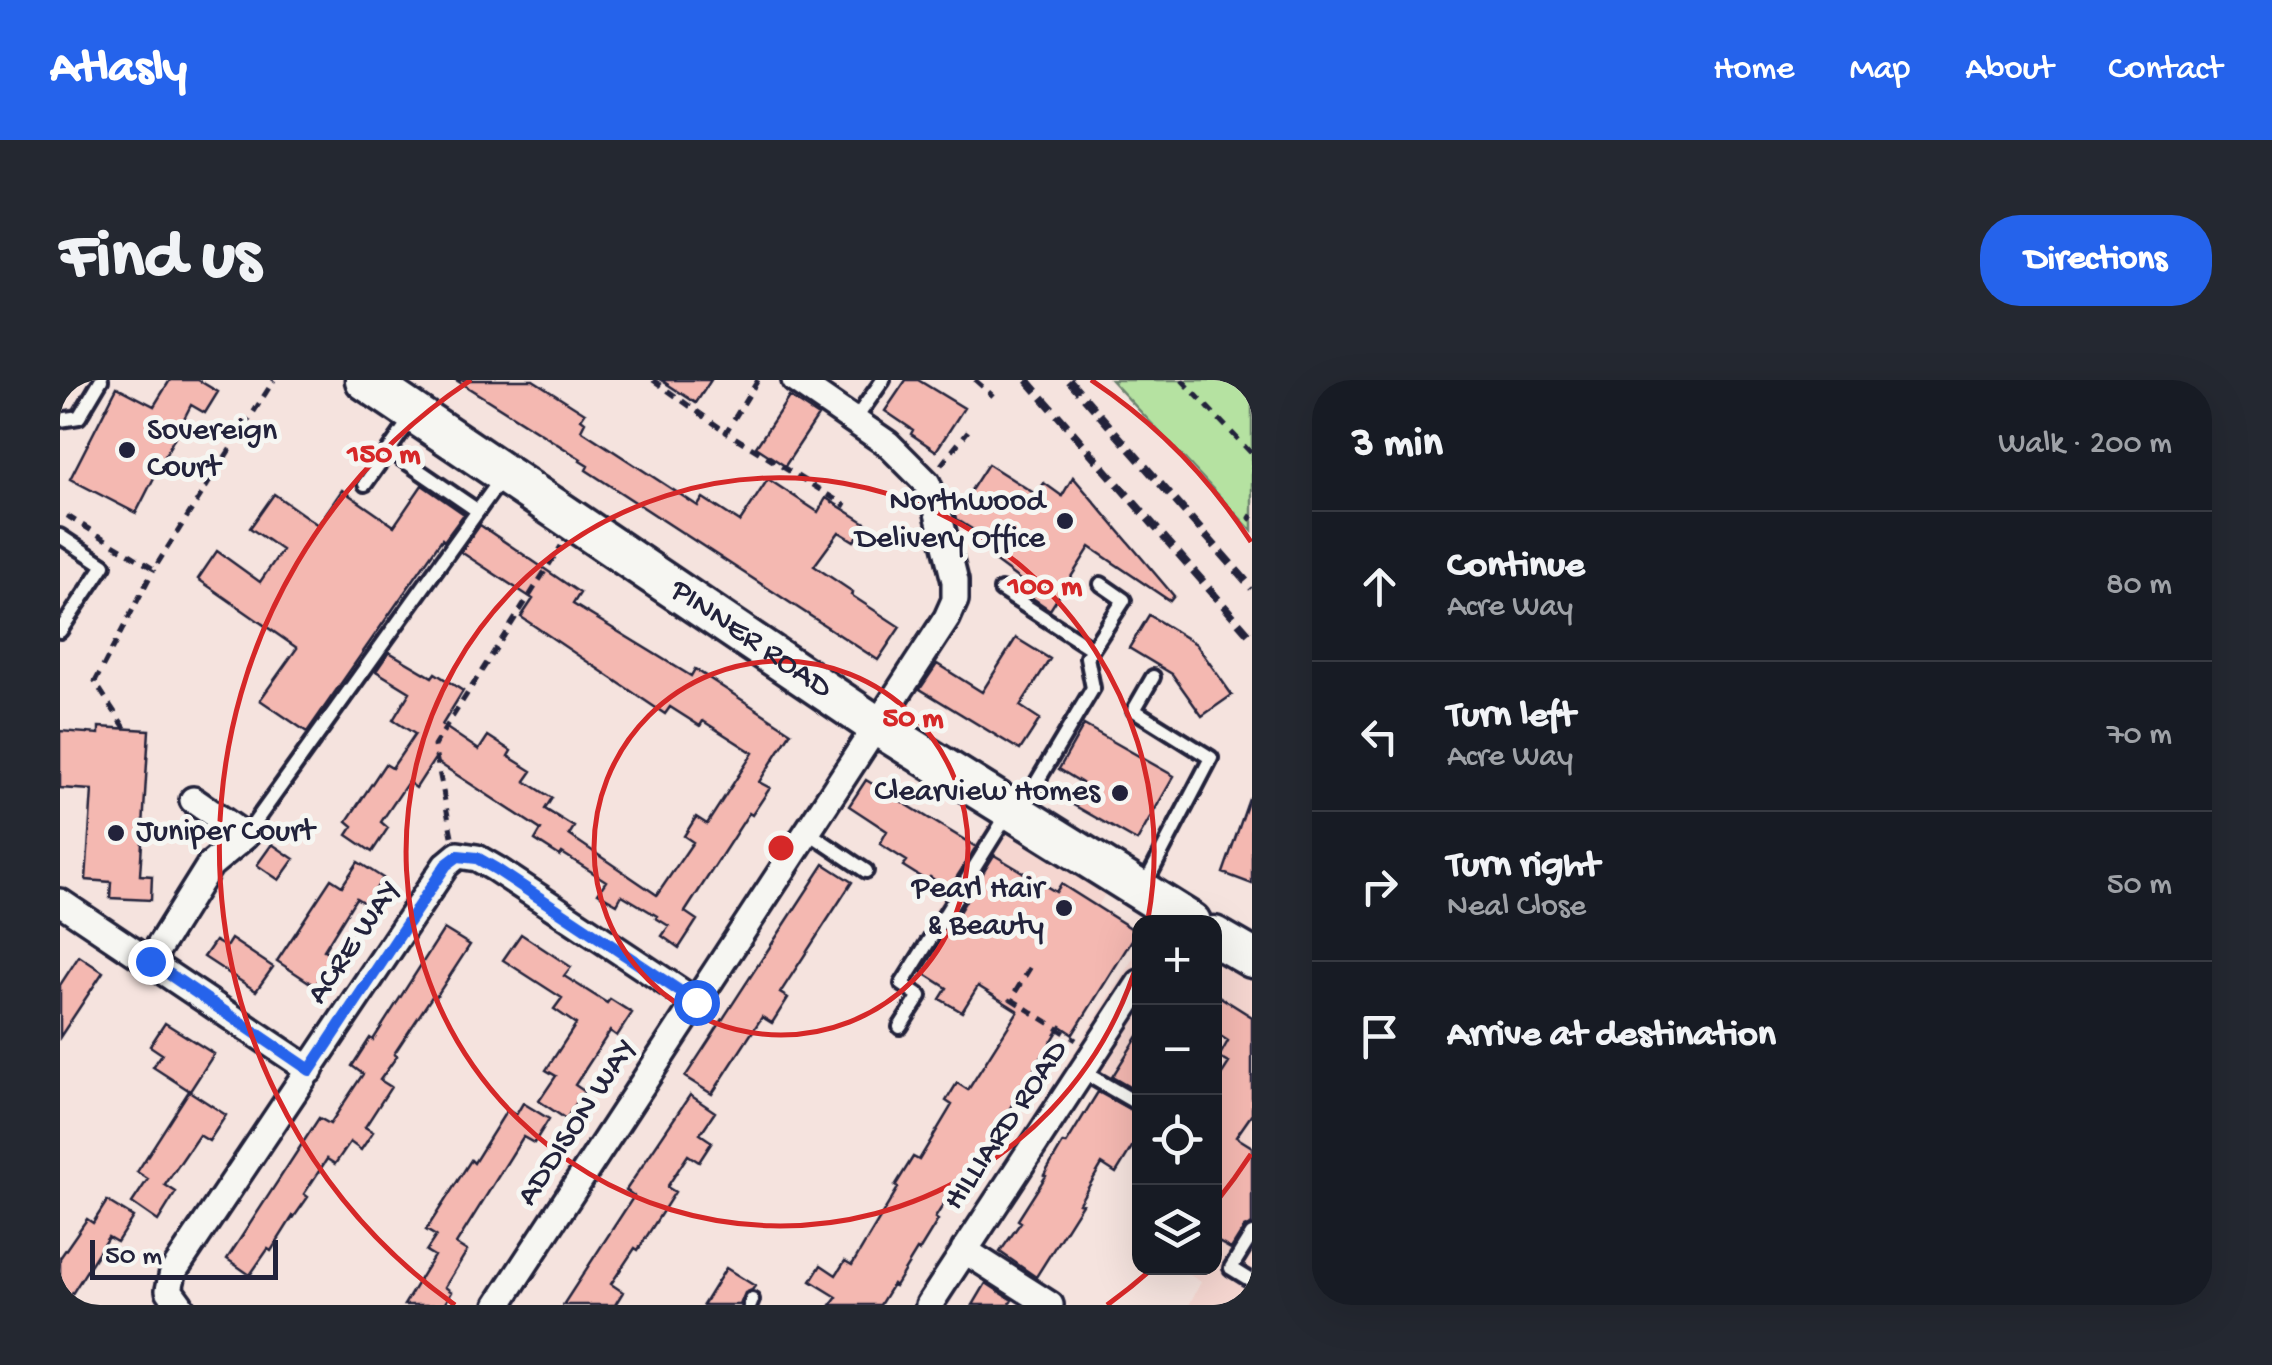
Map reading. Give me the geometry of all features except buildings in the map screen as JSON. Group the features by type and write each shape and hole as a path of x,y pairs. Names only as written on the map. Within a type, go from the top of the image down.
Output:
{"main road":[{"name":"PINNER ROAD","path":"365,380 877,726 1174,915"},
{"path":"1222,941 1252,958"}],"street":[{"path":"794,380 888,444 927,483"},
{"name":"ADDISON WAY","path":"498,1305 947,618 955,600 955,581 927,483"},
{"path":"150,961 210,865 245,836 194,800"},
{"path":"458,856 477,858 496,869 696,1002"},
{"name":"ACRE WAY","path":"180,1305 168,1290 173,1272 446,865 458,856"},
{"path":"60,902 310,1070"},
{"name":"HILLIARD ROAD","path":"929,1305 1132,995"},
{"path":"964,1250 1050,1305"}],"lane":[{"path":"60,420 79,416 101,380"},
{"path":"854,421 883,380"},
{"path":"366,484 415,413"},
{"path":"389,450 478,511"},
{"path":"245,836 505,474"},
{"path":"60,534 104,565 60,630"},
{"path":"900,1027 920,996 902,984 1093,688 1087,657 1124,600 1101,584"},
{"path":"1001,590 1092,649"},
{"path":"1141,892 1211,758 1134,710 1153,677"},
{"path":"808,832 866,871"},
{"path":"1089,1062 1132,1098"},
{"path":"1252,1234 1230,1268 1252,1281"}],"path":[{"path":"125,728 95,682 154,569 274,380"},
{"path":"653,380 726,432 846,506"},
{"path":"726,432 758,380"},
{"path":"975,380 993,396"},
{"path":"1182,380 1252,454"},
{"path":"927,483 968,431"},
{"path":"60,534 70,517 154,569"},
{"path":"458,856 447,822 434,746 576,522"},
{"path":"1030,968 1011,999 1089,1062"}],"shaded area":[{"path":"998,802 1182,915 1138,915 1105,894 1049,988 1006,987 923,929 985,830"},
{"path":"1222,939 1252,957 1252,1305 1189,1305 1201,1282 1190,1275 1222,1275"},
{"path":"1132,960 1132,1105 1066,1065"}],"green space":[{"path":"1111,380 1252,380 1252,531"}],"railway":[{"path":"1027,380 1252,638"},
{"path":"1069,380 1252,588"}],"place":[{"name":"Sovereign Court","path":"127,450"},
{"name":"Northwood Delivery Office","path":"1065,521"},
{"name":"Clearview Homes","path":"1120,793"},
{"name":"Juniper Court","path":"116,833"},
{"name":"Pearl Hair & Beauty","path":"1064,908"}],"route":[{"path":"150,961 310,1070 446,865 458,856 477,858 496,869 696,1002"}]}
